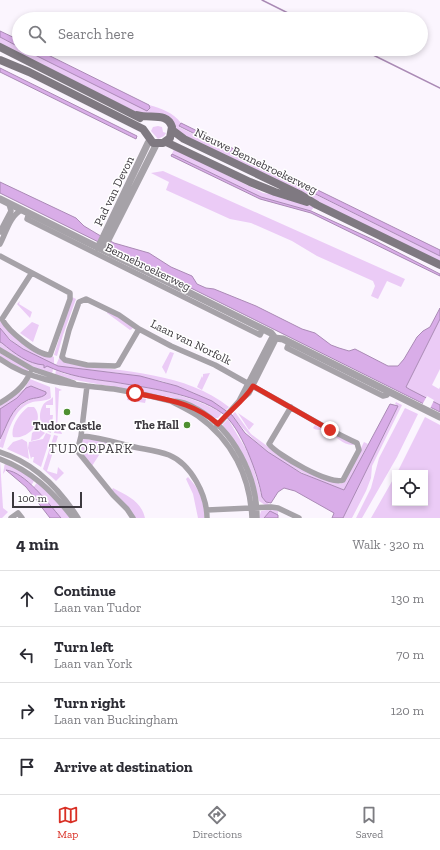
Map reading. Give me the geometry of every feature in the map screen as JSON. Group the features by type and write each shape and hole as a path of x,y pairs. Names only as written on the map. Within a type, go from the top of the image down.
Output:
{"main road":[{"path":"0,47 12,53"},
{"path":"18,56 137,115 151,120"},
{"path":"0,60 35,75 132,125 145,132 151,142 161,145"},
{"path":"158,116 167,119 171,124 172,132 161,145 148,143 145,132 151,120 158,116"},
{"name":"Nieuwe Bennebroekerweg","path":"172,132 440,265"},
{"name":"Nieuwe Bennebroekerweg","path":"161,145 179,148 269,190 317,205"}],"street":[{"name":"Pad van Devon","path":"101,247 148,143"},
{"name":"Pad van Devon","path":"107,235 161,145"},
{"name":"Bennebroekerweg","path":"3,202 101,247 270,336 287,342 440,418"},
{"path":"0,232 11,211 3,202"},
{"path":"0,244 12,218 22,210"},
{"name":"Bennebroekerweg","path":"29,213 27,219 260,335 270,336"},
{"path":"0,256 31,274 68,292 70,295 52,353 46,355 18,337 2,319 31,274"},
{"name":"Laan van Norfolk","path":"139,329 116,366 87,365 65,360 62,354 69,330 82,300 86,299 95,303 119,315 139,329 171,346 215,365 291,407 337,434 357,443 359,446 344,478 341,481 322,476 302,466 269,444 291,407"},
{"path":"216,426 232,410 251,385 270,336"},
{"path":"0,350 32,369 76,384"},
{"path":"0,359 12,367 29,375 53,382 135,393 177,401 195,408 216,426 243,459 253,487 254,507 257,518"},
{"path":"0,403 16,392 32,369"},
{"path":"87,386 81,436 78,448 79,453 133,518"},
{"path":"81,436 110,440 170,455 181,463 201,488 207,510 207,518"},
{"path":"0,452 18,459 39,475 60,493 78,518"},
{"path":"0,459 39,475 73,518"},
{"path":"207,510 254,507 278,508 297,517"},
{"path":"252,518 254,507"},
{"path":"11,518 18,513 22,518"}],"shaded area":[{"path":"0,31 12,37 12,43 0,37"},
{"path":"0,37 12,43 12,51 0,45"},
{"path":"22,56 37,56 147,110 150,108 149,105 167,111 175,116 181,123 179,127 440,256 440,262 176,132 172,121 144,116"},
{"path":"37,56 50,56 149,105 150,108 147,111"},
{"path":"0,68 137,136 136,139 0,72"},
{"path":"181,123 440,250 440,256 179,126"},
{"path":"153,127 162,127 163,132 166,133 158,139 151,131"},
{"path":"174,149 263,193 275,195 314,207 311,211 261,197 172,154"},
{"path":"172,154 261,197 311,211 374,240 440,274 440,276 311,213 260,199 171,156"},
{"path":"163,171 405,279 401,287 387,281 378,299 371,296 375,286 373,281 317,256 292,241 251,223 230,219 166,190 169,182 151,173"},
{"path":"0,182 76,218 84,226 114,243 149,253 171,267 192,276 197,284 206,288 214,289 256,306 302,329 315,333 331,345 349,351 355,349 388,366 398,366 417,337 430,327 440,308 440,319 406,387 440,405 440,412 0,193"},
{"path":"72,297 76,299 57,356 54,355"},
{"path":"20,301 19,304 32,312 30,318 17,304"},
{"path":"107,311 134,326 130,330 107,313"},
{"path":"440,319 440,369 432,385 439,389 440,387 440,405 406,387"},
{"path":"0,321 14,335 54,357 54,364 11,340 0,328"},
{"path":"32,322 39,325 33,342 20,333"},
{"path":"0,328 10,340 23,349 58,366 140,376 177,386 212,401 232,415 245,433 268,452 301,473 344,490 390,404 398,406 343,518 332,518 334,513 295,491 284,488 278,492 271,503 266,502 262,497 253,464 236,429 222,413 211,406 170,392 79,377 47,366 44,368 44,365 32,363 16,354 0,342"},
{"path":"0,342 53,369 52,374 36,369 0,348"},
{"path":"170,352 174,353 166,374 162,367"},
{"path":"0,353 28,368 28,371 26,372 0,357"},
{"path":"60,356 64,362 71,364 153,375 174,380 194,387 229,407 226,410 194,393 162,381 119,373 62,367 56,365"},
{"path":"56,370 65,374 165,391 204,404 222,413 218,418 215,418 173,398 70,379 55,375"},
{"path":"210,373 202,390 197,387 202,376 203,378 203,374"},
{"path":"30,379 50,387 51,398 24,406 12,422 3,448 0,447 3,430 11,414 24,403 40,397 40,389 31,386 17,398 0,409 0,405 24,389"},
{"path":"31,386 46,392 46,394 42,397 28,400 21,404 10,418 0,439 0,409 17,398 26,388"},
{"path":"55,387 62,390 59,391 57,430 61,431 62,434 54,433 56,422"},
{"path":"128,395 146,399 145,403 127,400"},
{"path":"53,397 53,405 46,405 46,408 50,408 50,415 53,415 51,433 44,429 41,422 40,413 44,404"},
{"path":"396,402 402,405 372,466 371,478 366,491 352,518 343,518 398,406 395,404"},
{"path":"28,407 34,407 37,412 37,423 34,428 24,435 13,437 12,433 16,420"},
{"path":"405,408 418,414 397,457 362,518 356,518 371,488 379,458"},
{"path":"235,412 251,434 271,449 340,484 344,482 364,442 368,444 345,490 312,477 282,462 255,441 243,429 232,415"},
{"path":"238,413 254,424 249,430"},
{"path":"425,417 440,425 440,518 371,518 392,481 392,506 428,506 428,470 398,470"},
{"path":"228,419 250,456 262,497 270,505 265,505 259,501 248,464 223,426"},
{"path":"315,425 354,444 349,445 324,430 314,429 313,428"},
{"path":"38,428 45,433 39,439 31,441 32,433"},
{"path":"46,433 51,435 41,467 33,462 34,457 31,459 28,448 29,442 43,439"},
{"path":"54,435 58,436 47,471 57,474 58,467 64,473 56,481 43,469"},
{"path":"22,439 27,442 29,459 7,449 13,442"},
{"path":"83,439 108,441 92,466 83,456 80,447"},
{"path":"0,460 3,508 8,512 2,518 0,518"},
{"path":"5,462 35,479 31,486 21,477 8,470 6,470 3,474"},
{"path":"6,470 21,476 28,482 61,518 50,518 26,487"},
{"path":"188,477 195,486 202,500 204,518 198,518 193,494 186,479"},
{"path":"38,481 71,518 61,518 33,488"},
{"path":"113,488 137,503 145,518 134,518 112,490"},
{"path":"272,509 278,511 278,515 270,512 264,518 259,518 261,511"},
{"path":"270,511 278,515 278,518 264,518"}],"pier":[{"path":"427,396 434,400 430,409 422,405"}],"waterway":[{"path":"262,0 286,12"},
{"path":"375,56 440,88"}],"place":[{"name":"Tudor Castle","path":"67,412"},
{"name":"The Hall","path":"187,425"}],"district":[{"name":"TUDORPARK","path":"91,448"}],"route":[{"path":"135,393 186,404 202,412 218,424 239,401 249,394 253,386 330,430"}]}
